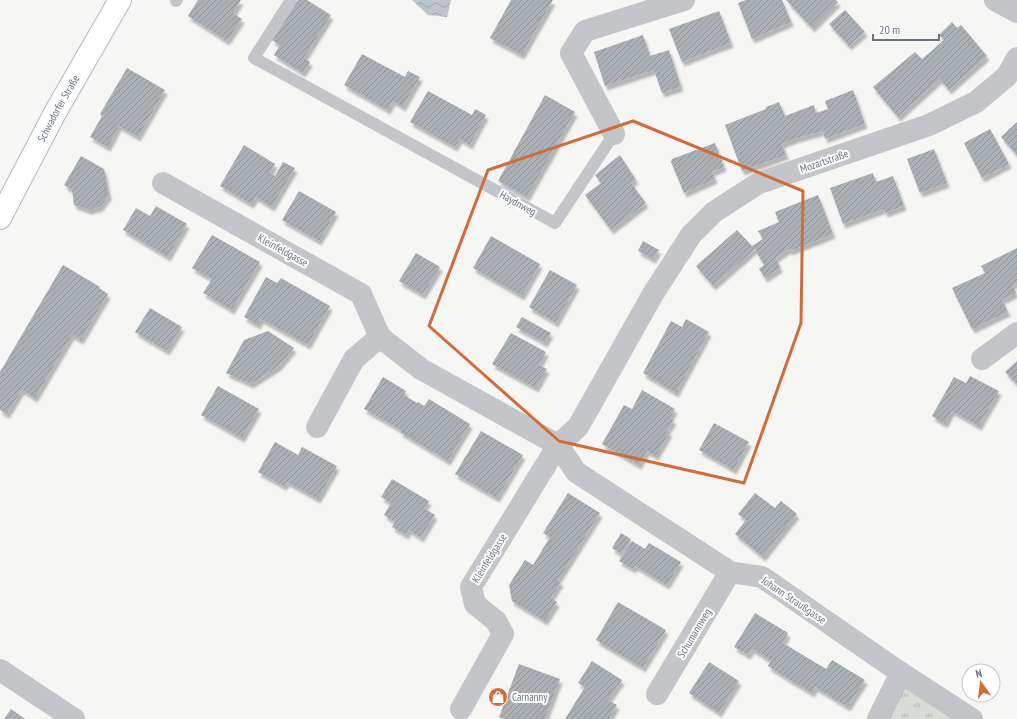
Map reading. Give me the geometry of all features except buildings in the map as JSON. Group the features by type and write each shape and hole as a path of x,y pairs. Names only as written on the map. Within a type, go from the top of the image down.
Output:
{"main road":[{"name":"Schwadorfer Straße","path":"0,218 56,111 120,0"}],"street":[{"name":"Haydnweg","path":"614,134 571,53 585,31 684,0"},
{"path":"995,0 1017,12"},
{"name":"Mozartstraße","path":"653,294 691,235 721,208 759,183 929,125 976,102 1007,76 1017,58"},
{"name":"Kleinfeldgasse","path":"163,183 361,294 380,337 421,369 558,446"},
{"name":"Kleinfeldgasse","path":"461,709 503,634 496,621 475,604 471,587 558,446 578,427 653,294"},
{"path":"982,359 1017,333"},
{"path":"317,427 354,359 380,337"},
{"name":"Johann Straußgasse","path":"558,446 576,472 730,572 762,576 901,673 972,719"},
{"name":"Schumannweg","path":"657,694 730,572"},
{"path":"0,670 74,719"},
{"path":"878,719 901,673"}],"lane":[{"name":"Haydnweg","path":"291,0 254,58 555,223 614,134"}],"highlighted area":[{"path":"633,121 803,191 801,323 744,483 559,441 429,326 488,170"}],"green space":[{"path":"904,683 961,719 887,719"}],"water":[{"path":"412,0 451,0 447,17 428,15"}],"place":[{"name":"Carnanny","path":"498,697"}]}
